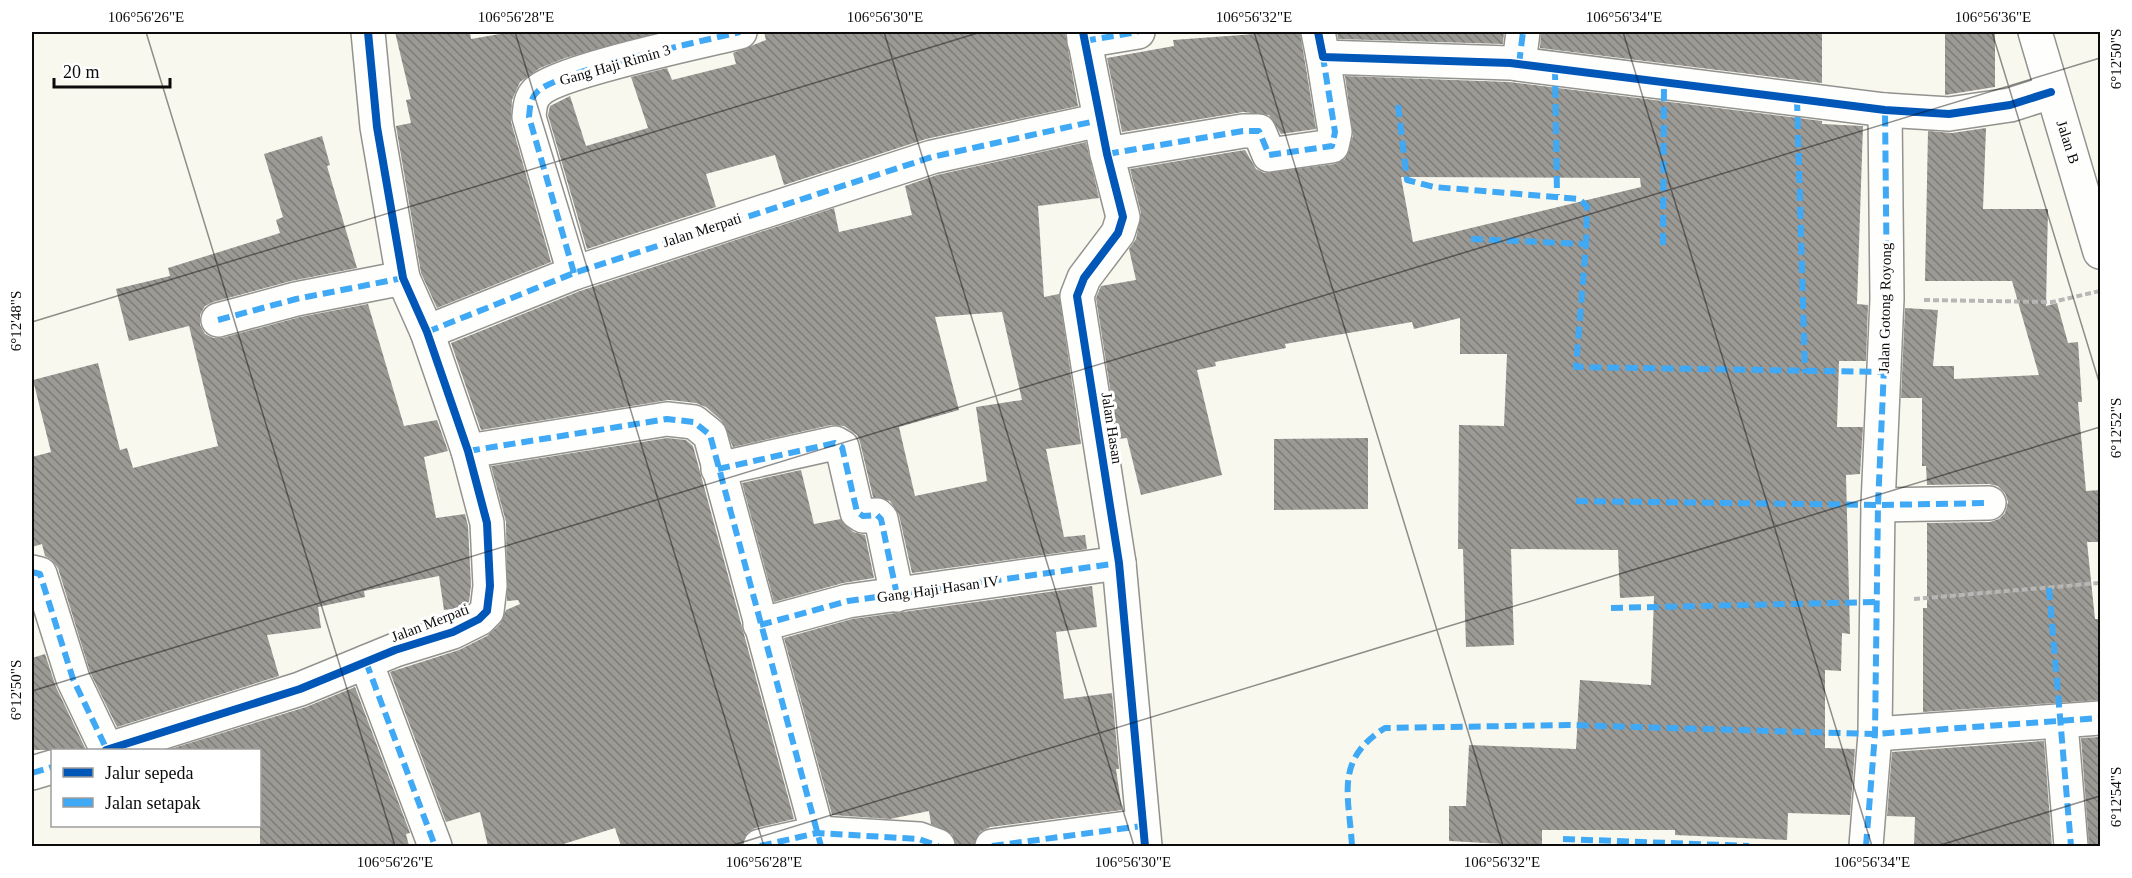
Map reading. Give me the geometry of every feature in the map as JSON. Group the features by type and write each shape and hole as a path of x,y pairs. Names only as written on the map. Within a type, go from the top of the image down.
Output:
{"street":[{"path":"368,32 377,127 403,278 427,332"},
{"name":"Gang Haji Rimin 3","path":"574,273 529,117 530,101 538,90 566,77 740,32"},
{"path":"1083,36 1138,32"},
{"path":"1520,64 1523,32"},
{"name":"Jalan B","path":"2035,32 2051,92 2072,149 2100,252"},
{"name":"Jalan Hasan","path":"1083,36 1107,154 1123,217 1118,232 1084,278 1077,296 1119,563 1143,836"},
{"path":"1107,154 1243,130 1259,131 1269,155 1332,146 1335,132 1321,44 1520,64 1885,110 1949,114 1982,111 2051,92"},
{"name":"Jalan Gotong Royong","path":"1866,846 1875,734 1878,505 1887,299 1885,110"},
{"name":"Jalan Merpati","path":"109,749 300,689 366,662 453,632 479,619 487,612 490,586 487,523 468,451 427,332 574,273 932,157 1100,120"},
{"path":"218,320 296,299 403,278"},
{"path":"468,451 667,419 694,422 703,427 710,435 819,840"},
{"path":"718,469 835,443 842,447 858,512 863,516 877,516 881,519 897,595"},
{"path":"1878,505 1989,503"},
{"name":"Gang Haji Hasan IV","path":"760,625 848,601 1119,563"},
{"path":"32,572 40,574 73,679 106,749"},
{"path":"366,662 435,846"},
{"path":"1875,734 2061,723 2100,718"},
{"path":"2061,723 2071,846"},
{"path":"32,773 51,767"},
{"path":"992,846 1143,836"},
{"path":"760,846 819,840 919,839 938,846"}],"path":[{"path":"1887,299 2052,302 2100,291"},
{"path":"1877,602 2100,583"}],"building":[{"path":"395,32 470,32 471,39 512,32 660,32 565,58 540,68 520,82 512,100 511,122 551,262 437,308 421,273 396,126 411,123 406,100 411,99"},
{"path":"764,32 1065,32 1078,106 926,139 784,185 775,155 706,174 716,207 587,249 548,115 550,106 570,96 586,146 648,128 631,77 667,68 672,80 736,64 733,53 766,40"},
{"path":"1254,32 1300,32 1316,129 1281,134 1269,115 1243,112 1122,132 1107,58 1174,46 1173,40 1255,34"},
{"path":"1337,32 1504,32 1503,44 1338,39"},
{"path":"1541,32 1822,32 1822,83 1540,48"},
{"path":"1945,32 1995,32 1995,87 1945,95"},
{"path":"1345,76 1509,82 1822,121 1822,124 1863,126 1857,304 1868,305 1866,361 1839,361 1837,427 1863,427 1860,474 1846,475 1850,634 1842,633 1841,671 1825,670 1825,748 1855,749 1850,815 1788,813 1787,840 1675,835 1675,830 1542,830 1542,846 1449,841 1449,806 1466,806 1469,745 1576,749 1580,680 1651,685 1654,596 1620,598 1618,550 1511,549 1514,645 1466,647 1463,549 1458,549 1459,425 1504,426 1507,354 1460,354 1460,318 1414,329 1412,322 1285,344 1286,348 1215,362 1216,366 1197,370 1222,475 1141,495 1127,438 1118,439 1096,298 1101,286 1136,280 1129,249 1136,239 1141,213 1130,169 1245,150 1256,169 1264,173 1335,164 1345,159 1353,136","holes":["1401,177 1640,178 1641,187 1413,242"]},
{"path":"1986,128 1983,209 2048,209 2046,306 2057,303 2068,343 2078,342 2082,402 2078,402 2086,491 2100,490 2100,542 2087,542 2095,619 2098,619 2100,700 1923,712 1923,608 1927,608 1927,523 1990,522 1999,519 2005,513 2008,502 2005,493 1998,486 1989,484 1927,485 1926,466 1922,466 1922,398 1901,398 1905,308 1938,310 1933,366 1954,366 1954,379 2039,375 2012,281 1925,281 1928,131 1952,133"},
{"path":"322,136 330,165 327,166 357,268 291,281 213,302 205,306 200,315 200,325 205,334 213,338 222,338 300,317 368,304 404,426 437,420 448,451 424,457 436,518 465,514 468,526 471,585 469,602 459,608 444,610 439,576 364,591 365,597 318,607 321,628 267,635 279,676 117,727 90,672 58,568 52,560 45,556 42,544 32,547 32,457 51,452 33,380 98,363 120,450 127,448 133,468 218,446 189,326 129,341 116,289 170,276 168,268 280,233 276,220 283,217 264,154"},
{"path":"1086,142 1099,198 1038,206 1044,297 1059,294 1081,444 1046,449 1064,537 1085,535 1087,549 912,573 899,515 890,501 873,497 860,442 857,435 844,426 831,425 733,447 722,421 706,407 696,403 669,400 481,430 451,343 580,291 834,208 839,232 912,215 905,186 937,175","holes":["1002,312 1022,400 976,407 987,481 915,496 899,427 959,410 935,317"]},
{"path":"667,438 686,440 693,446 794,819 755,828 747,833 742,846 621,846 615,828 557,846 488,846 480,812 446,822 390,672 459,650 487,636 500,624 506,610 520,604 518,600 507,601 506,522 491,466"},
{"path":"1368,438 1368,509 1274,510 1274,439"},
{"path":"801,470 814,524 841,519 853,532 865,535 874,578 843,583 774,602 742,483"},
{"path":"1092,586 1097,627 1056,632 1064,699 1112,693 1119,769 1116,769 1122,810 990,827 980,832 974,846 956,846 952,834 931,824 929,811 890,819 832,815 784,638 852,619"},
{"path":"45,654 56,687 86,749 32,750 32,658"},
{"path":"355,687 410,833 406,834 409,846 260,846 261,749 170,749 306,707"},
{"path":"2100,737 2100,846 2089,846 2081,738"},
{"path":"2044,741 2052,846 1914,846 1915,817 1887,816 1892,752"}],"marked path":[{"path":"574,273 529,117 531,103 537,92 572,75 601,66 740,32"},
{"path":"1084,41 1138,32"},
{"path":"1519,64 1523,32"},
{"path":"1107,154 1243,131 1259,131 1269,155 1332,146 1335,132 1323,57"},
{"path":"1555,68 1557,195"},
{"path":"1663,245 1664,81"},
{"path":"1797,99 1805,373"},
{"path":"1398,105 1407,180 1434,187 1579,199 1587,206 1586,244"},
{"path":"1866,846 1875,734 1878,505 1887,299 1885,110 1882,110"},
{"path":"427,332 574,273 932,157 1100,120"},
{"path":"1471,239 1586,244 1576,367 1885,372"},
{"path":"218,320 296,299 403,278"},
{"path":"468,451 667,419 694,422 710,435 821,846"},
{"path":"718,469 835,443 842,447 857,512 863,516 877,515 881,519 897,595"},
{"path":"1576,501 1878,505 1989,503"},
{"path":"760,625 848,601 1119,563"},
{"path":"32,572 40,574 73,679 107,749"},
{"path":"2049,588 2071,846"},
{"path":"1611,608 1877,602"},
{"path":"366,662 435,846"},
{"path":"1352,846 1348,795 1351,766 1369,740 1385,728 1568,725 1875,734 2100,718"},
{"path":"32,773 51,767"},
{"path":"992,846 1142,826"},
{"path":"760,846 817,833 919,839 938,846"},
{"path":"1563,839 1749,846"}],"cycle path":[{"path":"109,749 300,689 395,650 453,632 479,619 487,611 490,586 487,523 468,451 427,332 403,278 377,127 368,32"},
{"path":"1083,32 1107,154 1123,217 1118,233 1084,278 1077,296 1119,563 1145,846"},
{"path":"1318,32 1323,57 1510,63 1885,110 1949,114 2010,105 2051,92"}]}
